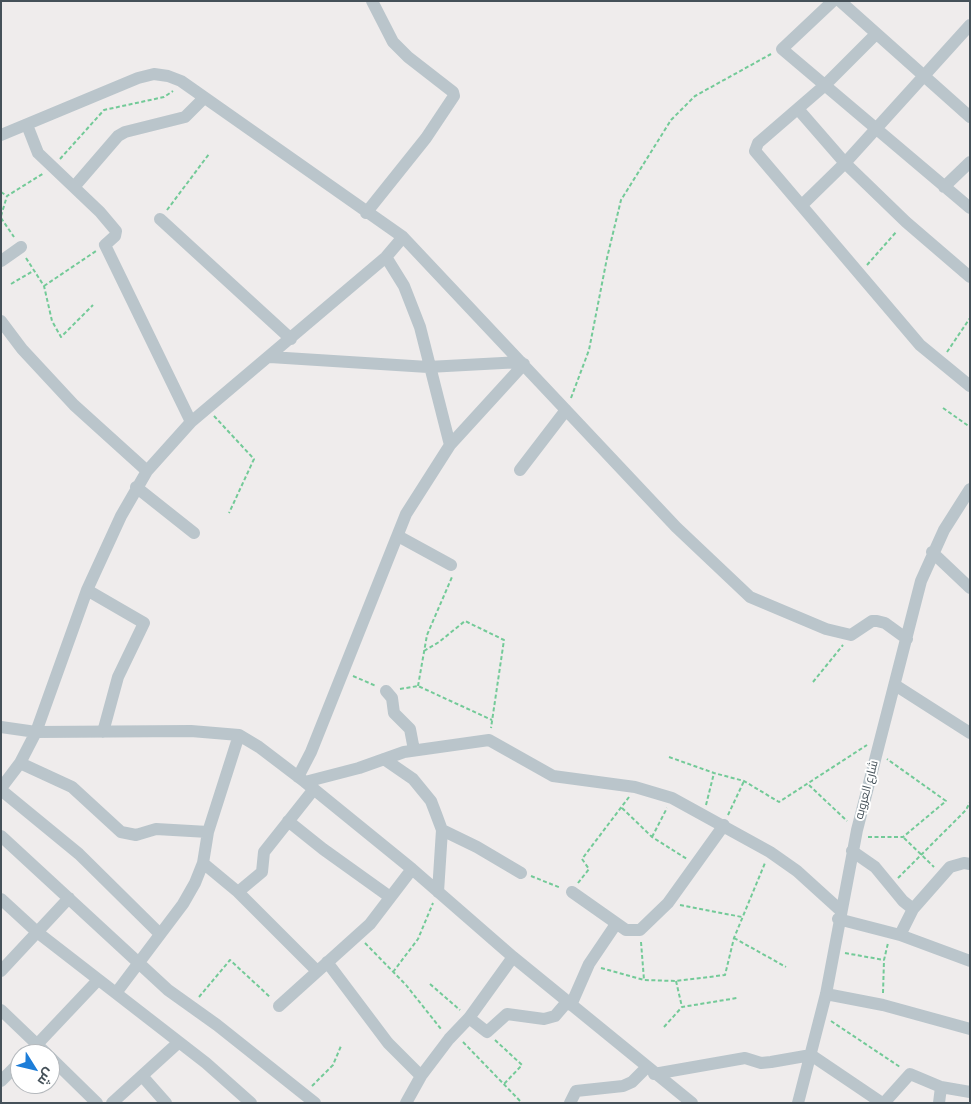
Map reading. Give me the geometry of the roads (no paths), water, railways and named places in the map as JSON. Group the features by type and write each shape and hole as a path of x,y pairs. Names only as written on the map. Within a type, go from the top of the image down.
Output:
{"street":[{"path":"366,213 426,138 454,96 453,92 408,57 394,42 372,1"},
{"path":"833,1 782,49 970,208"},
{"path":"840,1 875,35 970,117"},
{"path":"802,205 845,163 970,25"},
{"path":"875,35 824,86 758,143 755,149 858,274 920,345 970,386"},
{"path":"1,135 138,78 154,74 168,76 181,82 366,213 403,237 676,527 750,597 826,629 851,635 872,621 877,621 885,623 907,639"},
{"path":"74,187 118,136 125,132 185,117 204,98"},
{"path":"798,110 845,163 906,222 970,277"},
{"path":"27,125 38,153 100,212 116,231 115,236 105,245 191,422"},
{"path":"944,187 970,162"},
{"path":"160,220 291,339"},
{"path":"160,934 80,854 1,789 20,763 36,732 87,590 136,487 147,471 191,422 386,257 403,237"},
{"path":"1,261 21,247"},
{"path":"386,257 409,297 420,327 428,367 450,445"},
{"path":"1,321 22,348 74,405 147,471"},
{"path":"270,357 428,367 522,363"},
{"path":"238,892 262,872 264,852 288,821 306,783 312,752 327,708 360,634 406,514 450,445 522,363"},
{"path":"520,470 566,410"},
{"path":"136,487 194,533"},
{"name":"شارع العروبه","path":"798,1103 826,994 839,914 856,834 921,581 932,552 970,489"},
{"path":"398,536 451,565"},
{"path":"932,552 970,588"},
{"path":"87,590 144,623 118,677 103,732"},
{"path":"895,685 970,733"},
{"path":"386,691 392,698 394,713 410,729 414,750"},
{"path":"1,728 36,732 191,731 239,735 259,747 306,783 412,869 513,958 692,1103"},
{"path":"116,993 183,904 203,863 208,832 239,735"},
{"path":"306,783 414,750 489,740 554,776 635,787 672,798 770,852 797,871 839,914 970,961"},
{"path":"384,760 420,787 431,801 442,830 438,892"},
{"path":"20,763 72,787 121,832 136,835 156,829 208,832"},
{"path":"288,821 323,849 390,897"},
{"path":"572,892 626,930 640,930 668,903 724,825"},
{"path":"442,830 477,847 521,873"},
{"path":"1,836 137,963 190,1008 217,1025 300,1099 315,1103"},
{"path":"852,851 875,867 903,901 913,909"},
{"path":"203,863 238,892 316,970"},
{"path":"896,934 913,909 944,876 956,865 970,864"},
{"path":"279,1006 316,970 358,936 412,869"},
{"path":"1,971 68,898"},
{"path":"1,899 37,932 179,1042 251,1103"},
{"path":"469,1018 487,1032 507,1014 544,1019 554,1016 569,1004 589,964 616,924"},
{"path":"406,1103 421,1076 452,1036 469,1018 513,958"},
{"path":"328,962 388,1043 421,1076"},
{"path":"1,1010 37,1044 98,980"},
{"path":"826,994 883,1006 970,1029"},
{"path":"112,1103 143,1077 179,1042"},
{"path":"570,1103 576,1091 623,1086 650,1070 745,1058 761,1063 811,1056 883,1103 910,1074 941,1087 970,1092"},
{"path":"60,1067 97,1103"},
{"path":"1,1081 10,1072"},
{"path":"143,1077 166,1103"},
{"path":"939,1103 941,1087"}]}
